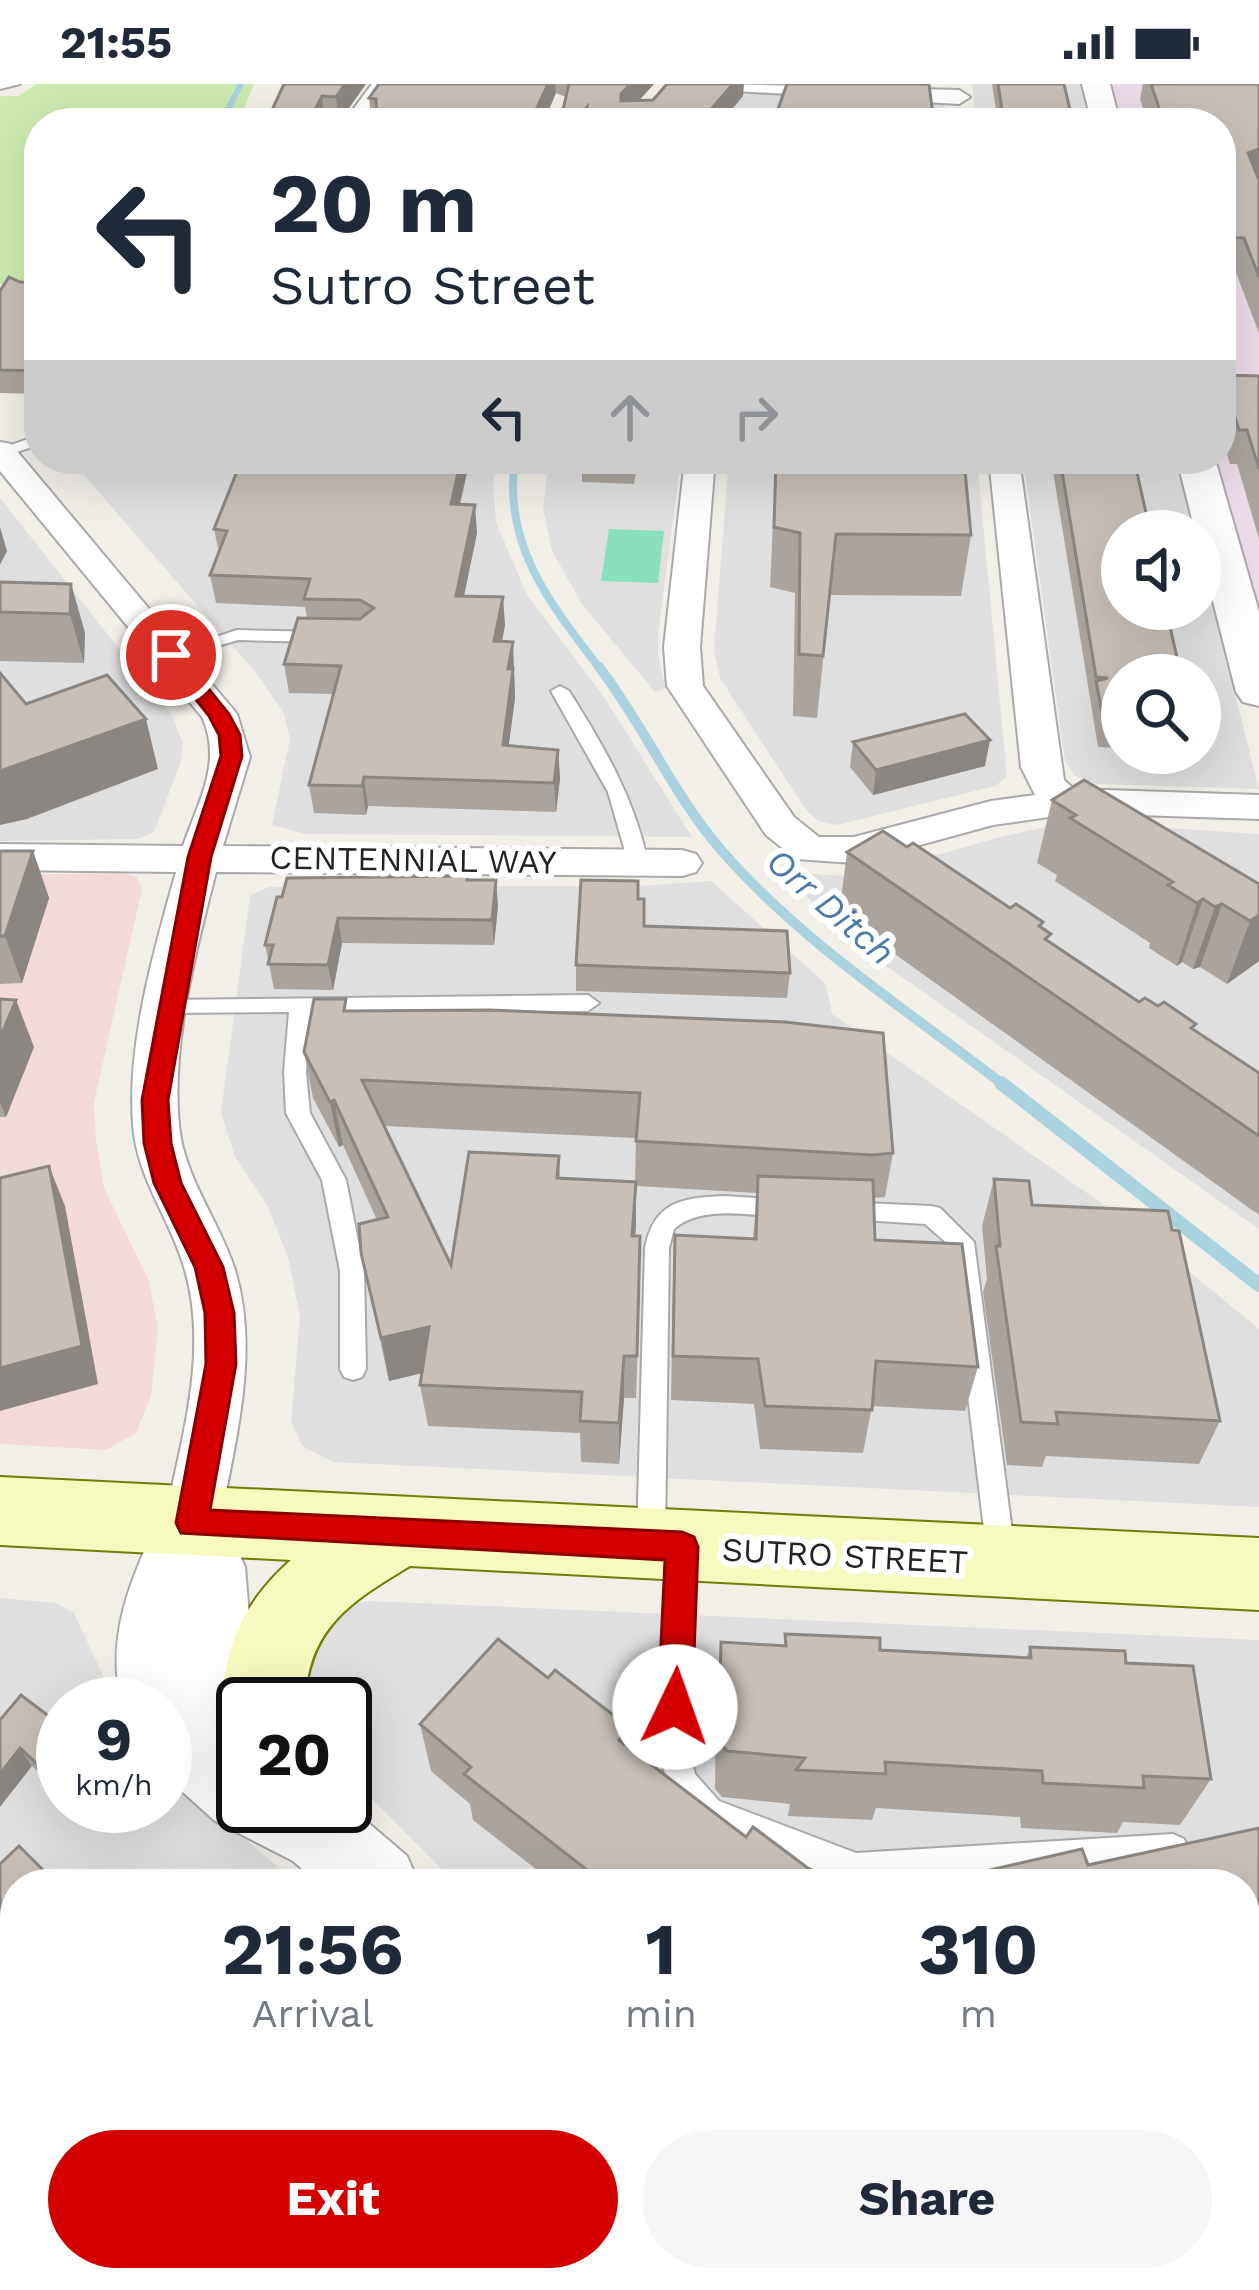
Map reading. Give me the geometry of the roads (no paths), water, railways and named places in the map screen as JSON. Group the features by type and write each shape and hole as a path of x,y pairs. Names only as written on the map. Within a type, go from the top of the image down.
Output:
{"main road":[{"name":"SUTRO STREET","path":"0,1511 1259,1574"},
{"path":"265,1677 275,1635 301,1598 337,1568 397,1533"}],"street":[{"path":"735,84 958,91"},
{"path":"34,474 219,714 232,756 200,857 155,1100 157,1143 168,1183 209,1267 220,1313 221,1364 192,1523 154,1615 148,1658 153,1677"},
{"path":"699,474 682,646 685,686 781,826 810,850 854,850 991,813 1064,802 1259,807"},
{"path":"1006,474 1040,767 1047,784 1064,802"},
{"path":"1200,474 1259,692"},
{"name":"CENTENNIAL WAY","path":"0,857 682,863"},
{"path":"192,1523 209,1568 216,1658 226,1677"},
{"path":"192,1750 216,1770"},
{"path":"319,1833 361,1869"}],"lane":[{"path":"0,86 14,84"},
{"path":"171,655 237,635 343,638"},
{"path":"560,691 614,776 628,809 638,862"},
{"path":"170,1005 588,1003"},
{"path":"301,1004 295,1072 298,1113 334,1180 352,1270 353,1369"},
{"path":"1002,1562 962,1242 931,1215 699,1207 676,1211 663,1224 657,1248 673,1747 681,1783 708,1813 856,1868 1161,1853 1200,1845"}],"waterway":[{"name":"Orr Ditch","path":"229,108 241,84"},
{"name":"Orr Ditch","path":"514,474 516,519 534,572 601,670"},
{"name":"Orr Ditch","path":"599,667 688,807 753,884 821,946 1005,1086"},
{"name":"Orr Ditch","path":"1001,1083 1259,1285"}]}
